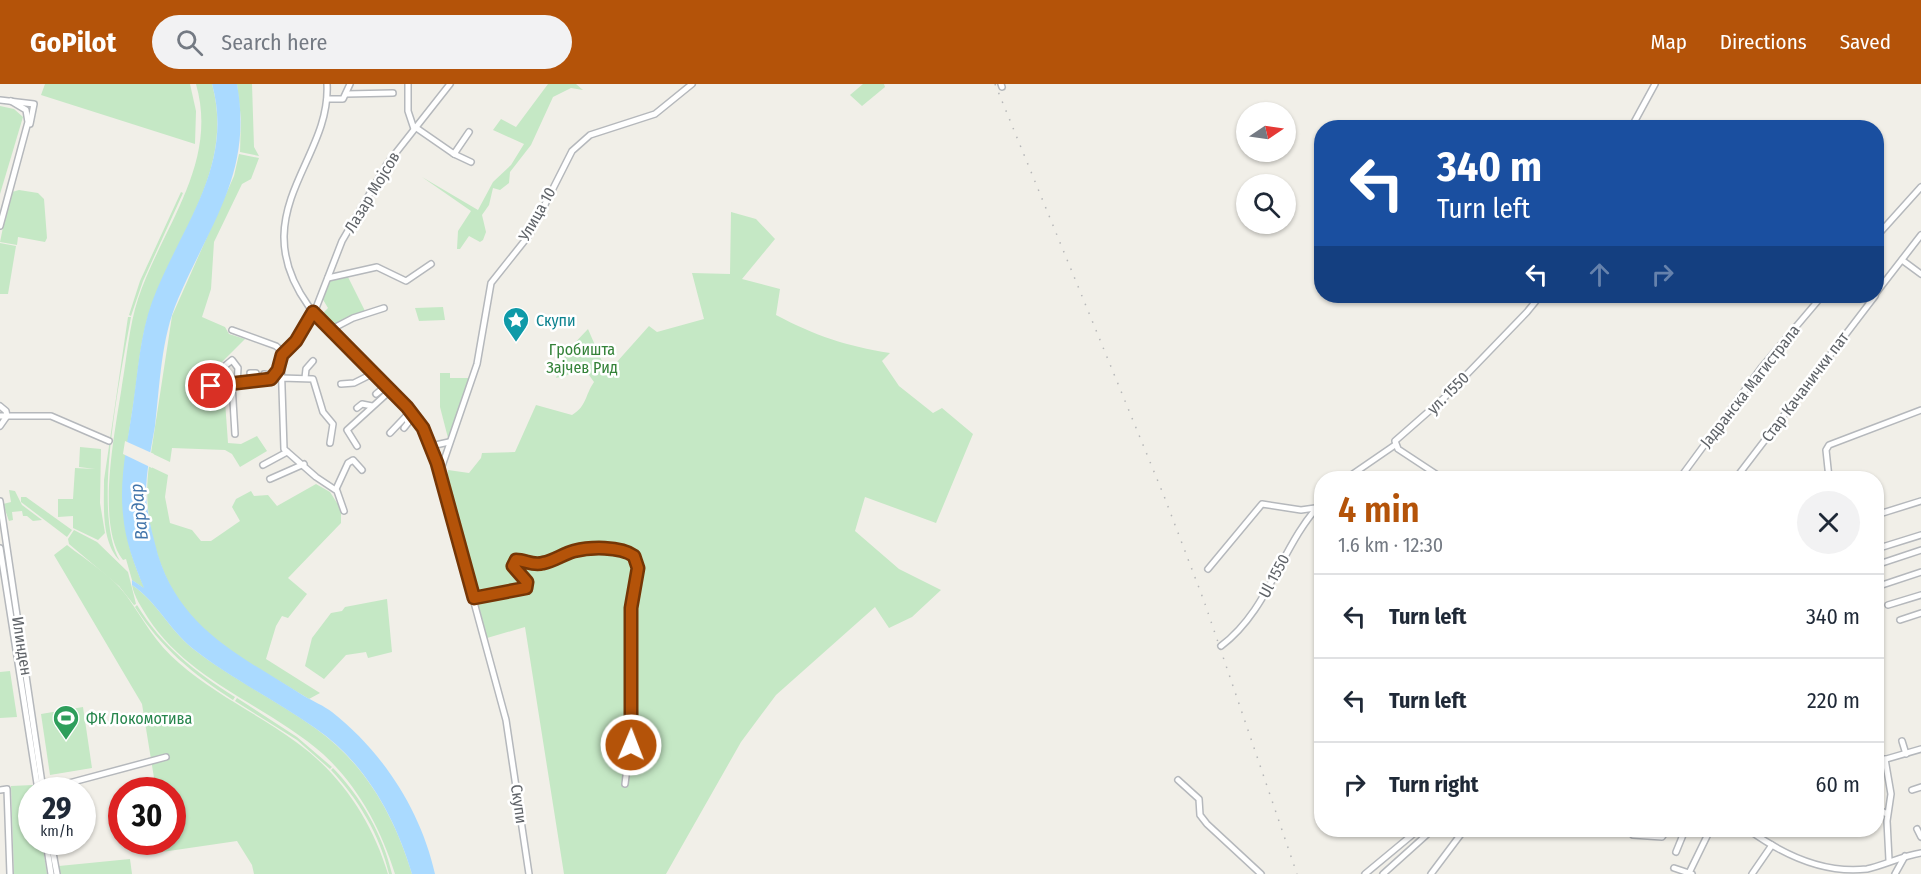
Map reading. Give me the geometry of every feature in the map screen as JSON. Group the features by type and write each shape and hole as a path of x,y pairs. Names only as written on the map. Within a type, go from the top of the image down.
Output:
{"street":[{"name":"Скупи","path":"327,84 327,99 320,135 294,192 285,225 288,265 297,289 311,309 411,411 431,446 506,720 529,874"},
{"path":"327,99 341,100 350,84"},
{"path":"408,84 408,111 415,128 454,154 471,162"},
{"name":"Лазар Мојсов","path":"287,452 283,444 275,378 284,353 296,341 328,278 351,224 391,156 450,84"},
{"name":"Улица 10","path":"440,474 477,364 490,283 530,234 572,151 590,135 655,114 692,84"},
{"path":"1635,120 1655,84"},
{"path":"346,94 393,93"},
{"path":"0,100 30,102 35,105 0,226"},
{"path":"11,101 27,112 26,131"},
{"path":"454,154 469,132"},
{"path":"1884,228 1921,187"},
{"name":"Стар Качанички пат","path":"1884,284 1921,235"},
{"path":"1902,260 1921,274"},
{"path":"328,278 377,267 405,281 431,264"},
{"path":"317,300 329,329 384,308"},
{"name":"ул. 1550","path":"1395,445 1398,438 1450,392 1534,303"},
{"name":"Јадранска Магистрала","path":"1685,471 1761,368 1816,303"},
{"name":"Стар Качанички пат","path":"1741,471 1869,303"},
{"path":"232,330 276,346 284,353"},
{"path":"219,385 220,370 232,360 238,368 234,384 235,434"},
{"path":"304,378 306,369 313,361"},
{"path":"280,364 284,375 291,380"},
{"path":"255,365 253,373 257,381"},
{"path":"341,384 354,383 374,373"},
{"path":"264,374 291,380 304,378 315,380 316,396 322,411 333,424 330,443"},
{"path":"211,386 275,378"},
{"path":"376,394 388,388"},
{"path":"357,446 347,433 348,429 388,388"},
{"path":"357,408 365,404 372,406"},
{"path":"0,406 6,411 0,426"},
{"path":"1828,471 1826,450 1829,445 1921,410"},
{"path":"319,421 322,411"},
{"path":"390,433 411,411"},
{"path":"364,413 370,418"},
{"path":"3,416 52,417 109,441"},
{"path":"404,428 408,421 406,417"},
{"path":"431,446 449,442"},
{"path":"1357,471 1395,445 1432,471"},
{"path":"263,465 287,452 304,464 316,477 336,489 341,496 344,511"},
{"path":"336,489 348,463 353,460 362,470"},
{"path":"270,479 304,464"},
{"name":"Илинден","path":"0,501 41,777"},
{"path":"1884,513 1921,501"},
{"path":"1208,569 1262,504 1301,510 1314,508"},
{"name":"Ul 1550","path":"1221,646 1237,633 1252,615 1297,534 1314,509"},
{"path":"1884,547 1921,535"},
{"name":"Илинден","path":"0,548 36,777"},
{"path":"474,598 526,588 527,582 513,566 516,560 528,564 544,563 575,551 588,549 622,551 634,556 638,568 631,608 631,745 625,784"},
{"path":"1884,562 1921,550"},
{"path":"1884,584 1921,572"},
{"path":"1888,605 1921,595"},
{"path":"1900,620 1921,613"},
{"path":"1902,741 1906,754"},
{"path":"1889,860 1887,814 1891,794 1885,759 1921,749"},
{"path":"93,777 166,758"},
{"path":"1178,780 1199,800 1200,815 1207,824 1261,874"},
{"path":"1912,789 1921,787"},
{"path":"0,790 7,789 10,874"},
{"path":"1917,829 1921,837"},
{"path":"0,834 9,834"},
{"path":"1365,874 1410,837"},
{"path":"1383,874 1424,837"},
{"path":"1431,874 1459,837"},
{"path":"1676,852 1682,837"},
{"path":"1674,868 1691,873 1707,837"},
{"path":"1760,837 1829,871 1861,869 1921,853"},
{"path":"1752,874 1772,845"},
{"path":"48,855 51,874"},
{"path":"53,855 57,874"},
{"path":"1895,874 1905,856"},
{"path":"1813,874 1820,866"}],"green space":[{"path":"45,84 190,84 196,111 195,144 41,95"},
{"path":"196,84 212,84 217,114 216,142 211,169 202,195 154,299 147,322 124,469 124,515 128,538 134,563 145,589 132,580 126,559 123,560 115,544 110,524 112,450 135,309 148,272 185,194 194,168 200,141 201,113"},
{"path":"237,84 252,84 254,147 259,156 240,152 241,119"},
{"path":"548,84 576,84 583,90 571,88 553,97 531,145 510,172 509,183 500,190 493,188 489,205 482,215 486,232 483,240 480,242 469,236 460,249 457,249 458,231 471,211 422,177 478,210 493,182 511,165 524,144 493,130 501,119 516,127"},
{"path":"863,84 884,84 885,87 862,106 850,95"},
{"path":"0,106 14,109 23,117 0,194"},
{"path":"239,154 259,158 251,179 242,184 214,242 211,289 202,317 225,327 229,334 245,339 216,368 214,385 225,401 228,443 241,444 257,436 267,451 240,467 232,454 225,450 172,448 170,462 151,453 172,316 234,176"},
{"path":"19,190 38,193 44,199 47,238 45,242 18,237 17,245 0,242 9,198 12,192"},
{"path":"181,192 183,193 143,281 131,316 129,315 140,281"},
{"name":"Гробишта Зајчев Рид","path":"731,212 756,219 775,239 742,279 780,289 776,315 804,329 832,339 890,353 882,361 899,386 933,413 942,408 973,434 936,523 865,497 855,531 899,569 941,590 912,617 889,628 875,607 776,695 741,742 666,874 564,874 525,627 487,638 447,482 448,470 469,473 481,458 482,453 515,452 536,405 572,415 577,412 594,382 589,375 572,374 556,378 567,351 588,329 607,373 649,326 657,332 704,319 692,273 730,274"},
{"path":"0,243 16,246 8,294 0,294"},
{"path":"347,275 366,313 335,328 323,313 328,308 322,298 330,281"},
{"path":"443,307 445,320 419,321 415,308"},
{"path":"128,317 131,317 115,406 108,478 108,511 112,539 120,561 109,544 107,534 104,480"},
{"path":"440,373 450,373 450,378 470,378 448,438 440,407"},
{"path":"80,447 101,449 100,503 105,533 98,540 73,528 73,516 58,517 58,499 73,499 75,468 95,469 79,467"},
{"path":"149,466 168,475 165,497 170,523 192,530 201,541 211,541 240,521 232,507 236,499 251,491 254,496 268,495 277,506 316,484 330,492 337,503 341,502 341,523 288,578 307,594 288,618 282,616 276,626 266,659 320,693 309,699 252,665 210,636 185,609 173,591 156,551 148,508"},
{"path":"9,490 15,491 22,505 42,520 33,521 23,516 22,511 12,512 13,520 9,521 3,504 11,502"},
{"path":"21,497 26,497 72,530 67,537 21,502"},
{"path":"74,530 97,542 128,572 136,604 134,605 119,586 69,544 68,539"},
{"path":"67,545 106,574 126,595 171,656 207,684 296,742 327,769 341,784 364,817 388,874 254,874 252,865 237,841 186,848 186,777 154,777 142,704 54,555"},
{"path":"132,585 149,599 176,633 192,648 315,728 349,758 376,793 387,812 412,874 395,874 383,841 367,809 336,766 301,737 230,692 185,659 165,640 148,618 136,598"},
{"path":"387,599 392,652 368,658 366,652 346,655 324,679 305,666 312,638 331,613 342,611 345,607"},
{"path":"137,605 168,646 206,678 235,697 233,700 191,670 167,648 145,622 135,607"},
{"path":"10,671 17,717 0,718 0,672"},
{"path":"237,698 297,737 332,767 330,769 297,740 235,701"},
{"name":"ФК Локомотива","path":"83,707 92,768 50,775 41,714"},
{"path":"333,768 353,791 370,817 383,845 392,874 389,874 380,845 367,818 331,770"},
{"path":"11,786 18,786 18,855 44,855 47,874 14,874"},
{"path":"130,859 132,874 59,874 59,866"}],"water":[{"name":"Вардар","path":"212,84 237,84 240,115 239,144 226,196 178,299 168,329 146,486 150,525 158,555 168,581 198,622 237,654 332,712 368,745 410,806 429,851 435,874 412,874 387,812 376,792 349,757 315,728 192,648 176,633 149,599 132,585 132,580 144,588 133,561 126,533 122,487 140,353 152,302 201,197 210,170 216,143 217,114"}],"pier":[{"path":"125,441 154,454 152,468 123,454"}],"railway":[{"path":"995,84 1164,496 1204,601 1297,874"}],"place":[{"name":"Скупи","path":"516,343"},
{"name":"ФК Локомотива","path":"66,741"}],"route":[{"path":"211,386 271,379 278,370 282,355 296,341 313,312 411,411 423,428 437,463 474,598 526,588 527,582 513,566 516,560 528,564 544,563 575,551 588,549 622,551 634,556 638,568 630,622 631,745"}]}
